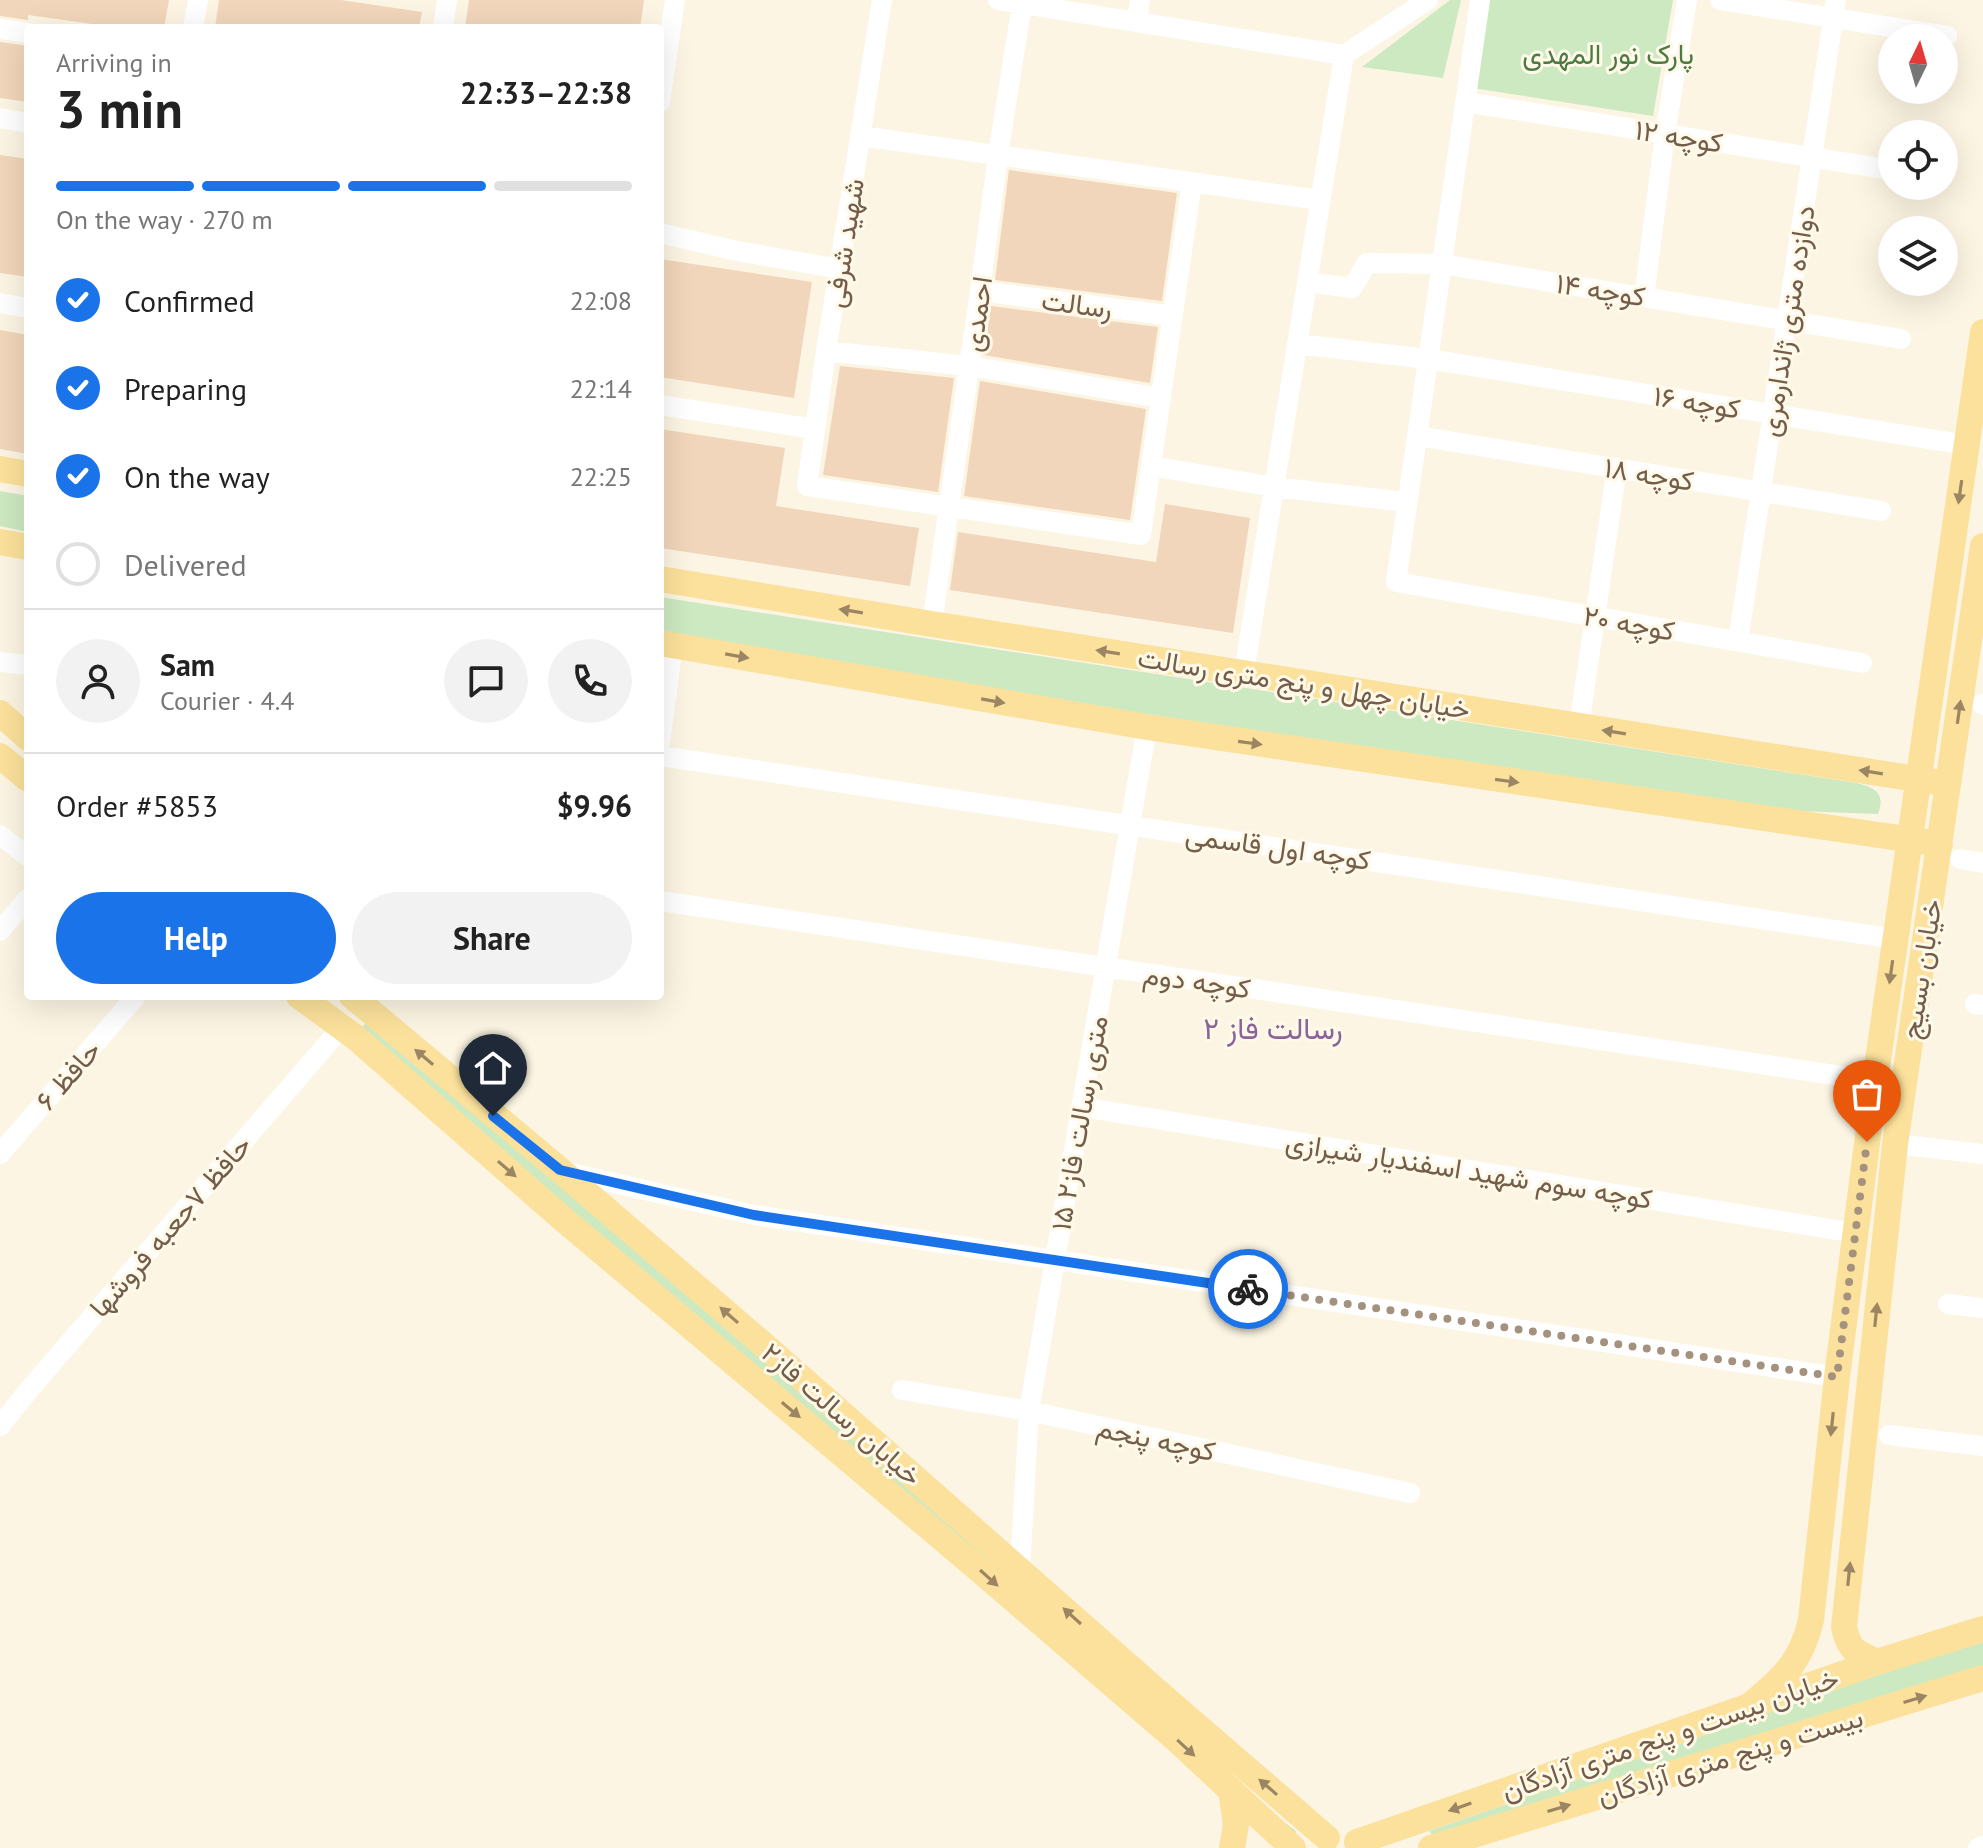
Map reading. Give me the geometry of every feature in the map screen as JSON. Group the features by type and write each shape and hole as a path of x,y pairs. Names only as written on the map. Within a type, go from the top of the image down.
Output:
{"main road":[{"path":"1747,1708 1783,1678 1795,1661 1811,1620 1837,1377 1875,1081 1982,344"},
{"path":"0,469 24,473"},
{"path":"0,542 24,546"},
{"name":"خیابان بسیج","path":"1807,1635 1809,1657 1816,1665 1825,1668 1834,1666 1841,1657 1895,1144 1950,852 1948,784 1983,546"},
{"name":"خیابان چهل و پنج متری رسالت","path":"664,580 1948,784"},
{"path":"666,644 1147,727 1910,839 1950,852"},
{"path":"0,713 24,734"},
{"path":"0,756 24,776"},
{"name":"خیابان رسالت فاز۲","path":"304,1000 355,1037 657,1298 982,1572 1178,1741 1293,1848"},
{"path":"341,1028 356,1000"},
{"name":"خیابان رسالت فاز۲","path":"356,1000 560,1170 1020,1569 1167,1700 1320,1843"},
{"path":"1844,1627 1847,1643 1857,1653 1877,1662"},
{"name":"خیابان بیست و پنج متری آزادگان","path":"1361,1845 1877,1662 1983,1629"},
{"name":"بیست و پنج متری آزادگان","path":"1431,1848 1983,1678"},
{"path":"1231,1790 1236,1825 1232,1848"},
{"path":"1320,1843 1338,1836 1348,1837 1361,1845"}],"street":[{"path":"194,24 198,0"},
{"path":"664,75 675,0"},
{"name":"شهید شرفی","path":"882,0 807,486 949,507"},
{"path":"998,0 1344,55 1428,0"},
{"path":"1137,22 1140,0"},
{"path":"1151,466 1274,487 1407,502 1480,0"},
{"path":"1644,297 1665,134 1687,0"},
{"path":"1720,0 1835,9 1897,24"},
{"path":"441,1 443,24"},
{"name":"احمدی","path":"932,624 1022,4"},
{"name":"دوازده متری ژاندارمری","path":"1738,641 1835,9"},
{"path":"0,29 24,32"},
{"path":"1244,673 1344,55"},
{"name":"۱۲ کوچه","path":"1465,102 1878,168"},
{"path":"0,118 24,122"},
{"path":"860,136 1320,200"},
{"path":"949,507 1141,535 1192,182"},
{"path":"664,234 737,251 840,269"},
{"name":"‍‍ ۱۴ کوچه","path":"1307,282 1352,288 1367,263 1441,264 1901,339"},
{"name":"رسالت","path":"980,291 1173,316"},
{"path":"0,303 24,307"},
{"name":"۱۶ کوچه","path":"1297,344 1428,359 1967,445"},
{"path":"826,351 969,366 1161,398"},
{"path":"664,406 815,429"},
{"name":"۱۸ کوچه","path":"1417,436 1881,511"},
{"path":"1579,726 1617,468"},
{"name":"۲۰ کوچه","path":"1407,502 1396,582 1862,663"},
{"path":"664,677 666,644"},
{"path":"0,662 24,665"},
{"name":"۱۵ متری رسالت فاز۲","path":"1020,1569 1029,1411 1147,727"},
{"name":"کوچه اول قاسمی","path":"664,757 1896,939"},
{"path":"0,835 24,854"},
{"path":"1950,852 1983,863"},
{"name":"کوچه دوم","path":"664,902 1875,1081"},
{"path":"0,931 24,903"},
{"name":"حافظ ۶","path":"0,1154 133,1000"},
{"name":"حافظ ۷جعبه فروشها","path":"0,1426 341,1028"},
{"name":"کوچه سوم شهید اسفندیار شیرازی","path":"1082,1107 1855,1233"},
{"path":"1895,1144 1983,1154"},
{"path":"560,1170 754,1215 1837,1377"},
{"path":"657,1298 680,1273"},
{"path":"1948,1304 1983,1308"},
{"name":"کوچه پنجم","path":"902,1390 1029,1411 1410,1493"},
{"path":"1889,1435 1983,1446"},
{"path":"1481,1848 1507,1824"}],"green space":[{"path":"1450,0 1461,0 1443,78 1362,67"},
{"name":"پارک نور المهدی","path":"1486,0 1673,0 1653,116 1473,88"},
{"path":"0,491 24,495 24,531 0,526"},
{"path":"664,598 1857,783 1877,792 1881,801 1878,814 1799,811 989,691 664,636"},
{"path":"368,1021 898,1470 1269,1811 1296,1831 1290,1838 357,1032"},
{"path":"1983,1642 1983,1666 1434,1837 1429,1831 1895,1669"}],"building":[{"path":"0,0 169,0 165,24 92,24 28,15 28,20 0,16"},
{"path":"219,0 341,0 422,12 420,24 216,24"},
{"path":"469,0 644,0 641,24 466,24"},
{"path":"0,42 24,45 24,101 0,98"},
{"path":"0,155 24,158 24,276 0,273"},
{"path":"1009,170 1177,193 1162,301 995,280"},
{"path":"664,260 812,282 794,398 664,378"},
{"path":"991,306 1158,327 1150,383 984,355"},
{"path":"0,330 24,334 24,453 0,449"},
{"path":"840,366 954,378 938,492 823,475"},
{"path":"980,381 1146,409 1130,520 964,496"},
{"path":"664,430 785,448 776,506 919,528 910,586 664,549"},
{"path":"1165,504 1250,518 1233,633 950,590 958,532 1156,562"}],"way so far":[{"path":"1248,1289 1837,1377 1867,1142"}],"district":[{"name":"رسالت فاز ۲","path":"1273,1029"}],"route":[{"path":"493,1116 560,1170 754,1215 1248,1289"}]}
